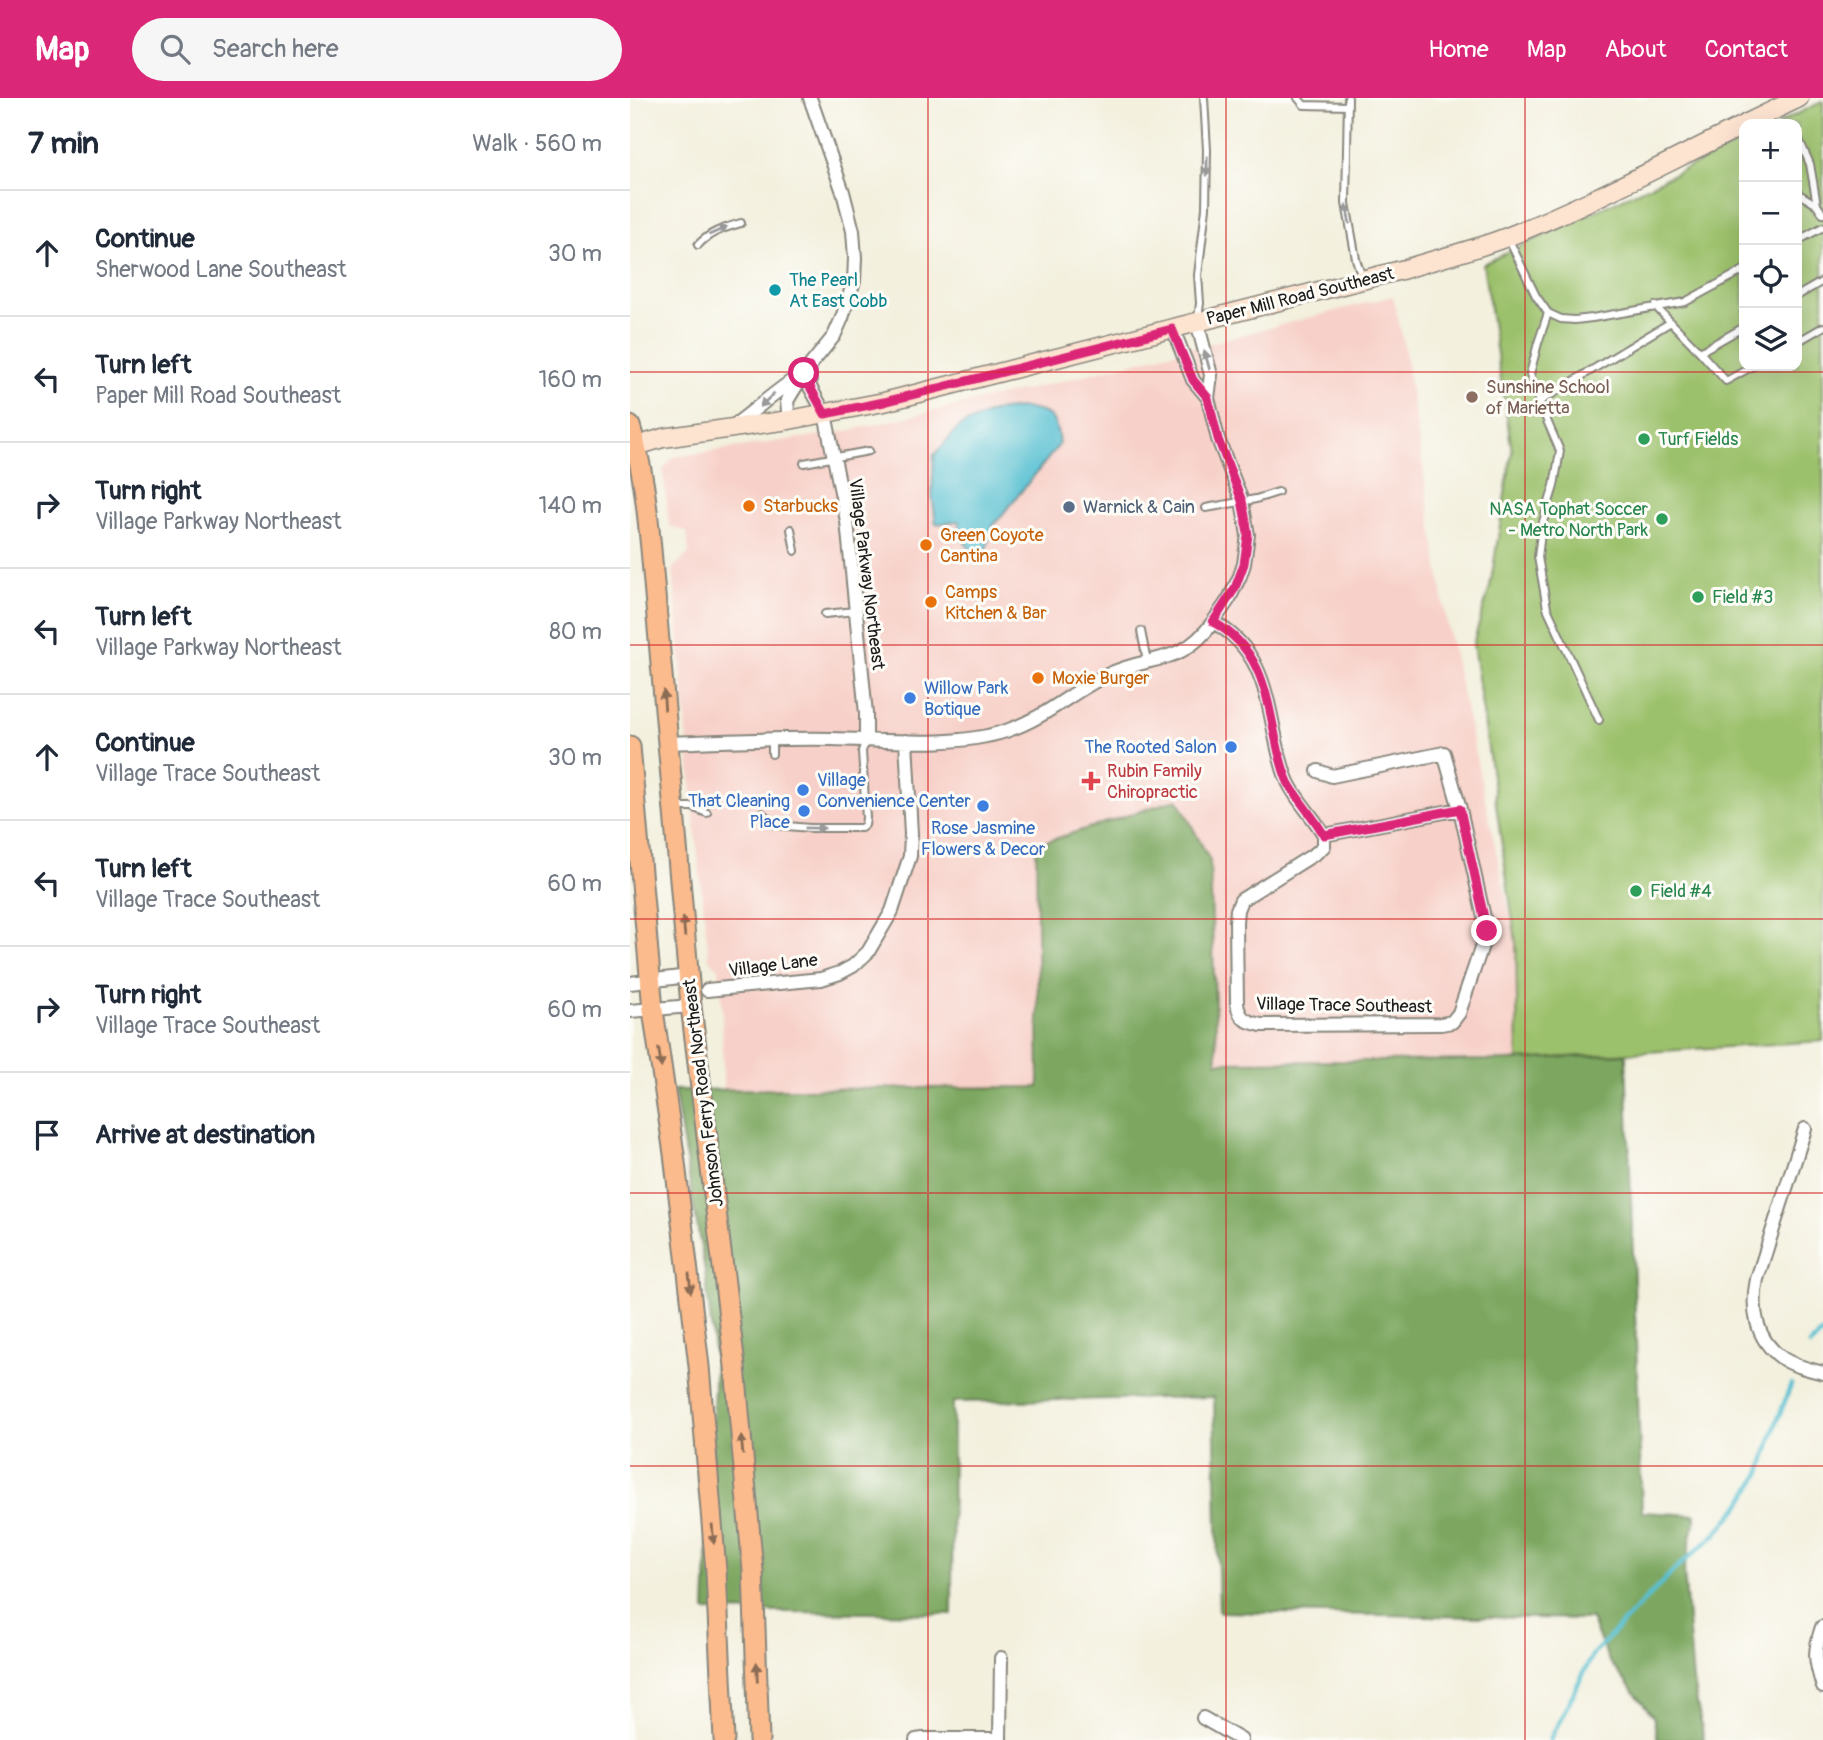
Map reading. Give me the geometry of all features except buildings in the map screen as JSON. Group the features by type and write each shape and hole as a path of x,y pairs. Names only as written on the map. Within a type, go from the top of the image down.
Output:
{"main road":[{"name":"Johnson Ferry Road Northeast","path":"630,426 645,491 691,1006 735,1366 753,1570 759,1740"},
{"name":"Johnson Ferry Road Northeast","path":"630,746 653,1010 674,1154 699,1366 716,1571 724,1740"}],"street":[{"path":"789,420 787,401 834,336 854,281 853,231 843,192 810,98"},
{"name":"Paper Mill Road Southeast","path":"1762,119 1774,115 1799,98"},
{"name":"Paper Mill Road Southeast","path":"633,447 663,438 789,420 884,402 1363,280 1507,237 1646,174 1739,128"},
{"path":"667,743 772,740 905,741 981,737 1004,732 1037,719 1109,674 1181,652 1196,642 1235,588 1244,564 1248,535 1242,501 1218,439 1208,398 1211,375 1198,322"},
{"path":"1172,329 1193,380 1208,398"},
{"path":"730,428 758,409 782,386 807,370"},
{"name":"Village Parkway Northeast","path":"807,370 810,387 825,414 846,521 866,714 866,740"},
{"path":"1213,622 1232,633 1253,659 1289,782 1324,835 1460,809"},
{"name":"Village Lane","path":"707,990 821,979 847,969 868,952 892,911 910,856 905,741"},
{"name":"Village Trace Southeast","path":"1318,771 1332,776 1444,753 1460,809 1487,931 1458,1013 1452,1022 1261,1025 1247,1022 1239,1014 1236,922 1241,900 1316,853 1324,846 1324,835"},
{"path":"630,983 688,976 707,990 691,1006 630,1012"},
{"path":"1805,1129 1757,1279 1753,1297 1754,1313 1757,1326 1772,1349 1795,1364 1823,1373"},
{"path":"1822,1628 1816,1645 1816,1659 1823,1687"},
{"path":"916,1740 1000,1740 1000,1658"},
{"path":"1203,1718 1241,1740"}],"lane":[{"path":"1198,322 1198,275 1206,208 1204,98"},
{"path":"1298,98 1304,105 1348,102 1346,203 1363,280"},
{"path":"1802,146 1810,164 1818,205 1823,214"},
{"path":"1802,196 1818,205"},
{"path":"698,245 707,236 722,228 741,223"},
{"path":"1802,238 1823,227"},
{"path":"1507,237 1536,296 1548,313 1561,319 1575,320 1685,302 1739,273"},
{"path":"1802,293 1823,281"},
{"path":"1655,306 1726,381 1744,371"},
{"path":"1548,313 1530,374 1560,451 1554,486 1542,525 1538,557 1547,608 1599,720"},
{"path":"1539,402 1671,322"},
{"path":"1802,339 1823,327"},
{"path":"1700,352 1739,330"},
{"path":"804,463 869,451"},
{"path":"1206,508 1278,492"},
{"path":"791,529 795,551"},
{"path":"825,614 855,611"},
{"path":"1141,631 1148,663"},
{"path":"772,740 772,754"},
{"path":"762,813 776,825 861,828 865,825 866,818 862,751 866,740"},
{"path":"673,807 692,807 707,813"}],"shaded area":[{"path":"1393,296 1404,345 1446,618 1516,943 1518,1060 1216,1062 1210,861 1036,845 1039,1087 723,1090 719,968 709,959 673,568 689,553 687,532 669,526 663,469 674,457 847,431 1046,385"}],"green space":[{"name":"NASA Tophat Soccer - Metro North Park","path":"1823,101 1823,1041 1518,1060 1516,943 1473,644 1490,587 1512,451 1483,264 1739,143 1739,371 1802,371 1802,119 1787,119"},
{"path":"1178,799 1210,861 1217,1062 1518,1060 1626,1054 1642,1512 1696,1515 1684,1570 1693,1681 1704,1740 1658,1740 1653,1716 1609,1661 1591,1619 1219,1612 1214,1397 953,1402 952,1614 705,1611 715,1361 705,1271 674,1090 1039,1087 1036,845"}],"water":[{"path":"1022,408 1039,411 1054,421 1059,445 993,526 986,550 977,559 961,537 959,521 936,524 932,494 934,455 960,426 994,411"}],"waterway":[{"path":"1810,1345 1823,1332"},
{"path":"1550,1740 1593,1654 1675,1569 1716,1534 1741,1504 1761,1472 1791,1385"}],"place":[{"name":"The Pearl At East Cobb","path":"775,290"},
{"name":"Sunshine School of Marietta","path":"1472,397"},
{"name":"Turf Fields","path":"1644,439"},
{"name":"Starbucks","path":"749,506"},
{"name":"Warnick & Cain","path":"1069,507"},
{"name":"NASA Tophat Soccer - Metro North Park","path":"1662,519"},
{"name":"Green Coyote Cantina","path":"926,545"},
{"name":"Field #3","path":"1698,597"},
{"name":"Camps Kitchen & Bar","path":"931,602"},
{"name":"Moxie Burger","path":"1038,678"},
{"name":"Willow Park Botique","path":"910,698"},
{"name":"The Rooted Salon","path":"1231,747"},
{"name":"Rubin Family Chiropractic","path":"1091,781"},
{"name":"Village Convenience Center","path":"803,790"},
{"name":"Rose Jasmine Flowers & Decor","path":"983,806"},
{"name":"That Cleaning Place","path":"804,811"},
{"name":"Field #4","path":"1636,891"}],"route":[{"path":"804,373 809,367 810,387 825,414 884,402 1172,329 1193,380 1208,398 1218,439 1242,501 1248,535 1244,564 1235,588 1213,622 1241,642 1256,666 1289,782 1324,835 1460,809 1487,931"}]}
